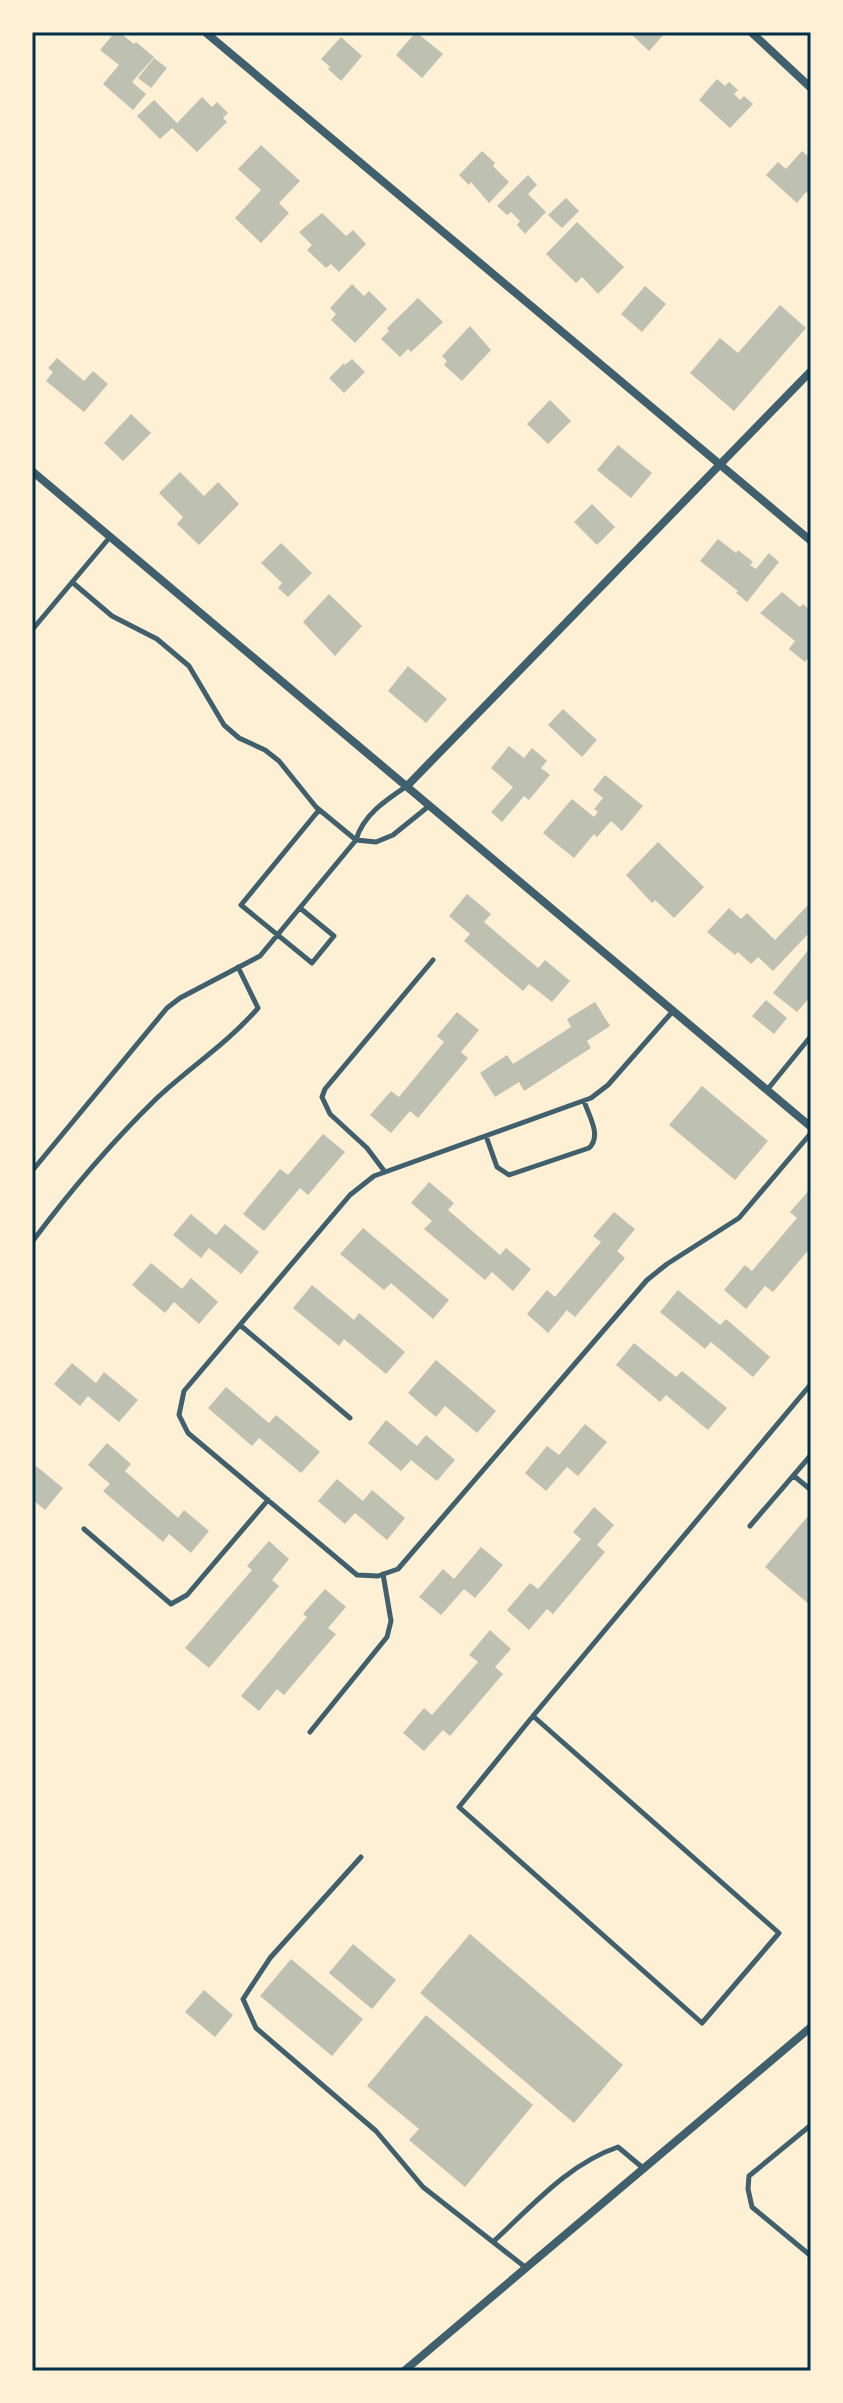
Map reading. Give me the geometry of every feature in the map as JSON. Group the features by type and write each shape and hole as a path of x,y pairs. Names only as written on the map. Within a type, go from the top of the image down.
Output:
{"street":[{"path":"205,32 811,541"},
{"path":"751,32 811,88"},
{"path":"407,786 811,371"},
{"path":"32,471 811,1130"},
{"path":"404,2371 811,2027"}],"lane":[{"path":"32,630 111,537"},
{"path":"72,582 112,616 157,639 189,666 224,725 239,738 265,750 279,761 319,810 356,840 376,842 393,835 430,805"},
{"path":"32,1171 167,1008 260,956 356,840 359,829 379,805 407,786"},
{"path":"300,908 334,936 312,963 241,905 319,810"},
{"path":"385,1172 367,1148 330,1114 322,1097 325,1089 433,960"},
{"path":"32,1242 67,1195 127,1129 159,1096 240,1029 258,1008 238,967"},
{"path":"673,1011 608,1085 584,1101 374,1176 350,1195 184,1391 179,1415 188,1433 357,1575 383,1574 398,1569 647,1280 739,1218 811,1130"},
{"path":"767,1090 811,1036"},
{"path":"486,1136 497,1167 509,1175 589,1148 596,1136 584,1101"},
{"path":"240,1325 350,1418"},
{"path":"533,1716 779,1933 702,2023 459,1807 533,1716 811,1384"},
{"path":"750,1526 811,1455"},
{"path":"794,1476 811,1490"},
{"path":"84,1529 171,1604 187,1595 268,1500"},
{"path":"310,1732 387,1637 391,1621 383,1574"},
{"path":"361,1857 270,1958 243,1999 256,2028 376,2131 423,2187 526,2268"},
{"path":"811,2125 749,2176 748,2189 752,2207 811,2256"},
{"path":"494,2241 569,2171 601,2152 618,2147 644,2168"}],"building":[{"path":"115,32 134,44 136,42 154,57 132,82 146,94 133,110 103,84 119,65 100,50"},
{"path":"416,32 443,54 422,78 396,55"},
{"path":"629,32 666,32 649,51"},
{"path":"341,37 362,56 341,81 321,59"},
{"path":"154,58 167,68 151,88 138,78"},
{"path":"717,79 725,86 729,82 738,90 734,94 740,100 744,96 753,104 730,128 699,100"},
{"path":"202,97 212,107 217,102 228,113 223,118 227,122 197,152 172,128 160,139 137,116 154,100 177,123"},
{"path":"261,145 300,181 279,203 289,213 261,243 235,218 261,190 238,169"},
{"path":"482,151 509,182 489,203 471,182 469,185 459,175"},
{"path":"802,151 811,159 811,196 806,192 797,203 766,175 778,162 786,169"},
{"path":"528,175 537,185 528,194 546,212 525,234 517,225 520,221 511,212 507,215 497,206"},
{"path":"566,198 579,211 562,228 548,215"},
{"path":"322,213 346,236 353,230 366,244 339,272 331,264 326,268 307,250 312,245 299,232"},
{"path":"577,222 624,267 598,294 582,277 576,283 546,254"},
{"path":"352,284 364,296 369,291 387,309 355,343 331,320 336,314 330,308"},
{"path":"645,286 666,304 642,332 621,314"},
{"path":"418,298 443,322 411,352 408,349 400,357 381,339 389,331 387,328"},
{"path":"780,305 806,328 734,411 690,373 720,338 738,353"},
{"path":"470,326 491,350 462,381 444,365 447,361 442,356"},
{"path":"57,358 84,381 93,371 108,384 84,412 46,381 53,372 48,368"},
{"path":"352,359 365,372 344,393 329,378"},
{"path":"550,400 571,421 548,444 527,424"},
{"path":"131,414 151,433 123,461 104,443"},
{"path":"618,445 652,473 631,498 597,470"},
{"path":"180,472 204,496 218,482 239,504 199,545 177,524 183,517 159,493"},
{"path":"592,504 615,527 597,545 574,522"},
{"path":"718,539 736,553 738,550 753,562 750,565 756,569 769,553 779,562 747,602 700,561"},
{"path":"281,543 312,573 288,597 278,588 282,583 261,563"},
{"path":"782,592 800,607 803,604 811,611 811,655 805,662 789,649 795,641 760,613"},
{"path":"329,594 362,626 335,656 303,622"},
{"path":"408,666 447,699 426,723 388,691"},
{"path":"563,709 597,740 582,757 548,725"},
{"path":"509,746 524,758 532,748 547,761 541,768 550,775 529,800 524,796 502,822 491,812 513,787 491,768"},
{"path":"605,775 643,806 622,831 611,821 597,837 594,834 574,858 543,833 572,799 594,817 598,812 594,809 603,798 593,790"},
{"path":"658,842 704,887 674,918 655,900 652,903 626,875"},
{"path":"467,894 491,914 484,922 538,968 545,960 570,981 552,1002 529,984 523,991 464,941 470,934 449,916"},
{"path":"809,904 811,931 773,971 758,957 751,964 738,952 735,955 707,932 729,908 741,919 747,913 775,940"},
{"path":"811,947 811,996 797,1012 773,993"},
{"path":"766,1000 787,1018 774,1034 752,1016"},
{"path":"595,1002 610,1026 587,1041 591,1048 524,1091 519,1082 495,1097 480,1073 507,1055 513,1064 571,1027 567,1019"},
{"path":"457,1012 479,1030 461,1052 468,1058 418,1118 410,1111 391,1133 370,1115 391,1091 399,1097 444,1042 437,1036"},
{"path":"702,1086 768,1141 735,1180 669,1125"},
{"path":"323,1134 345,1152 308,1195 300,1188 264,1231 243,1214 280,1169 288,1175"},
{"path":"429,1182 454,1203 448,1210 500,1255 506,1248 531,1269 513,1291 492,1272 485,1280 424,1229 432,1221 411,1203"},
{"path":"811,1188 811,1247 773,1292 765,1286 746,1309 724,1290 745,1265 752,1271 797,1218 790,1212"},
{"path":"614,1212 635,1229 617,1251 625,1258 575,1317 567,1310 548,1333 527,1314 547,1290 555,1297 601,1242 593,1236"},
{"path":"191,1214 216,1235 225,1224 259,1252 241,1274 209,1248 201,1258 173,1235"},
{"path":"363,1228 449,1300 433,1319 391,1283 384,1290 340,1254"},
{"path":"151,1263 182,1289 191,1278 218,1302 199,1324 174,1302 165,1313 132,1285"},
{"path":"312,1285 354,1320 359,1313 405,1352 386,1374 344,1339 339,1346 293,1308"},
{"path":"678,1290 720,1325 726,1319 770,1357 753,1377 711,1342 705,1349 660,1312"},
{"path":"634,1343 676,1377 682,1371 727,1408 708,1430 666,1395 660,1402 616,1365"},
{"path":"436,1360 496,1411 477,1433 445,1406 436,1417 408,1393"},
{"path":"72,1363 96,1383 104,1372 138,1400 119,1422 88,1396 80,1406 54,1384"},
{"path":"226,1387 269,1423 276,1415 320,1452 301,1473 259,1438 252,1446 208,1408"},
{"path":"386,1420 417,1446 426,1435 455,1460 437,1481 411,1460 401,1471 368,1443"},
{"path":"585,1424 607,1442 578,1476 567,1467 546,1491 525,1473 547,1446 559,1455"},
{"path":"107,1443 131,1464 125,1471 178,1518 184,1510 209,1531 191,1553 169,1534 163,1542 103,1491 110,1484 88,1465"},
{"path":"36,1466 63,1488 45,1510 32,1499 32,1471"},
{"path":"337,1479 363,1501 372,1490 405,1518 387,1540 355,1513 345,1524 318,1501"},
{"path":"594,1507 614,1525 597,1545 605,1552 553,1614 547,1609 529,1630 507,1610 530,1583 538,1589 581,1539 573,1532"},
{"path":"808,1516 811,1519 811,1606 765,1567"},
{"path":"269,1541 289,1559 272,1580 279,1586 209,1668 185,1648 252,1570 247,1566"},
{"path":"481,1547 503,1565 475,1598 464,1589 441,1615 419,1597 443,1569 454,1579"},
{"path":"325,1589 346,1607 328,1628 336,1634 284,1695 277,1689 259,1711 241,1696 307,1617 303,1614"},
{"path":"490,1630 511,1649 495,1667 503,1674 450,1736 443,1730 424,1751 403,1733 424,1708 432,1715 478,1662 469,1655"},
{"path":"470,1934 623,2065 574,2123 420,1993"},
{"path":"353,1944 396,1980 372,2009 329,1973"},
{"path":"291,1959 363,2019 332,2056 260,1996"},
{"path":"204,1990 233,2015 215,2037 185,2012"},
{"path":"426,2015 533,2105 465,2187 409,2140 419,2129 367,2086"}]}
